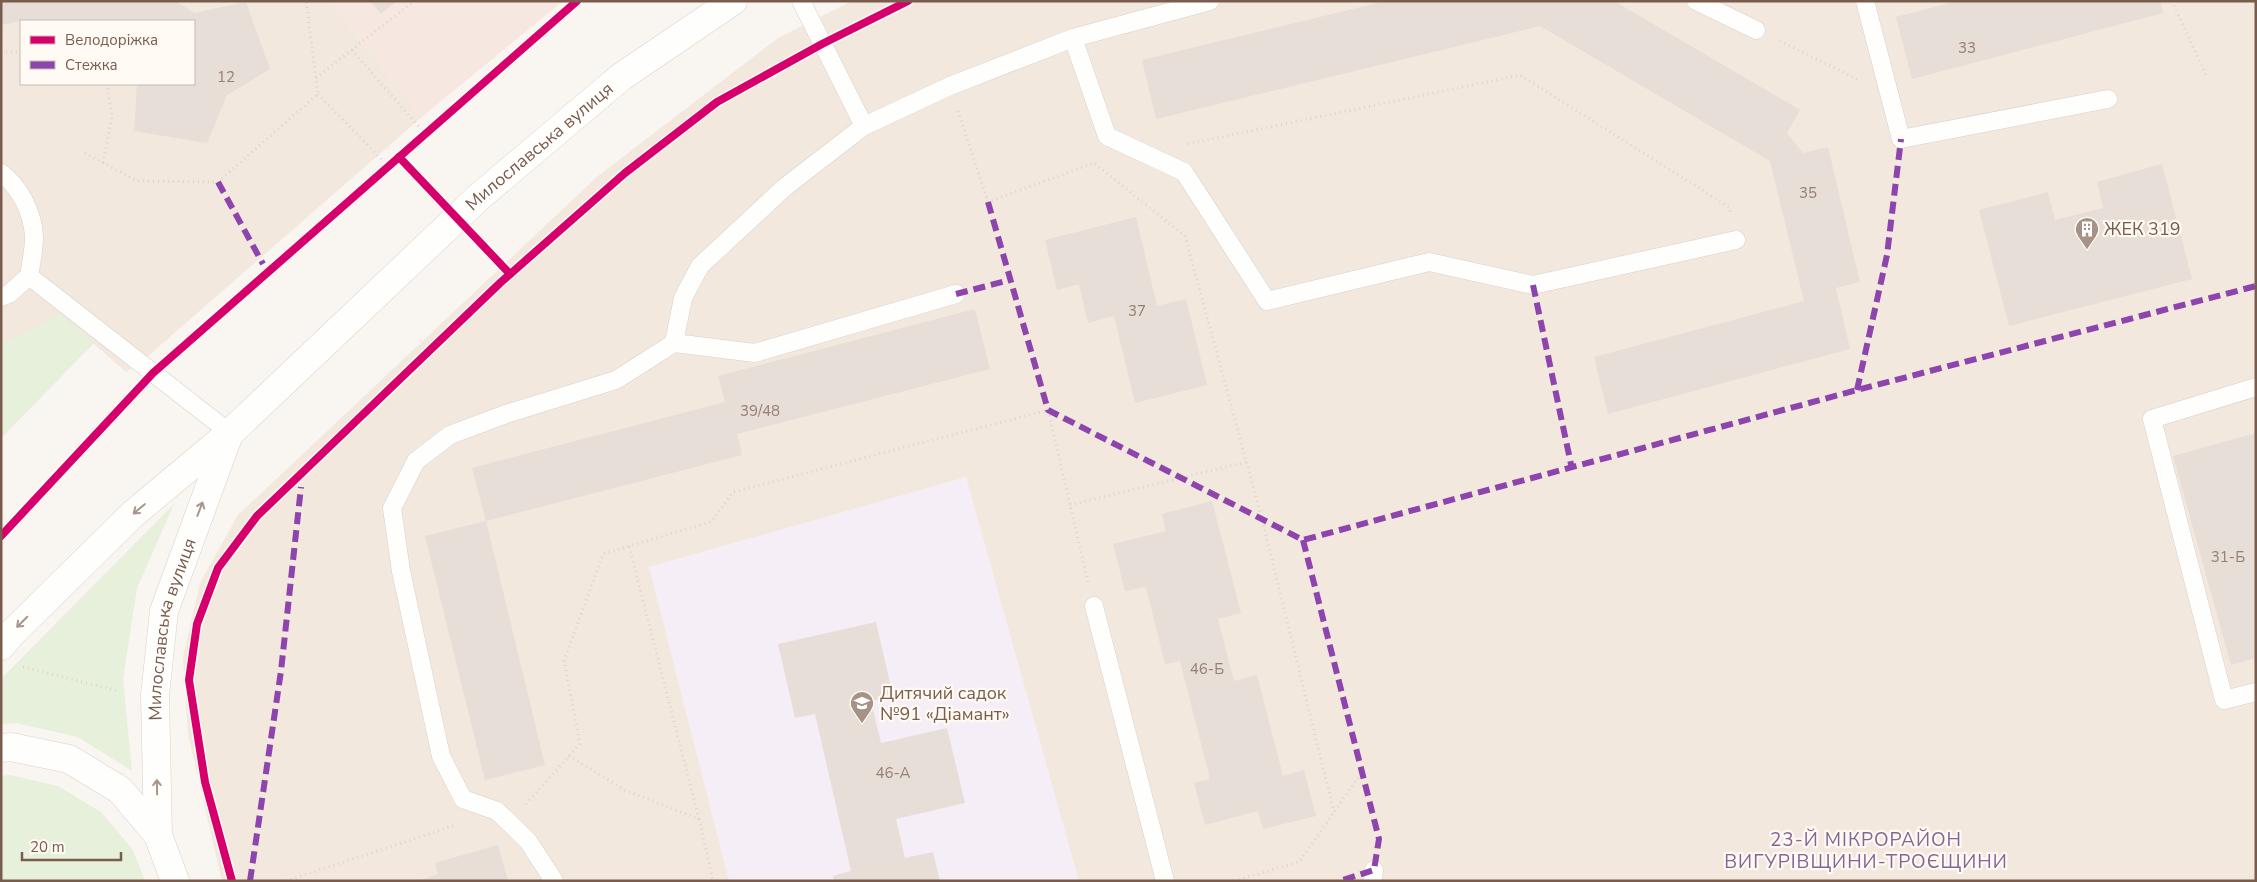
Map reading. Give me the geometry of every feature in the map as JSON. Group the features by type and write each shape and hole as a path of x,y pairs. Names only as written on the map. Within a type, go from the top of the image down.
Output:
{"main road":[{"name":"Милославська вулиця","path":"8,656 11,634 133,514 230,433 480,196 621,77 733,1"},
{"name":"Милославська вулиця","path":"158,835 155,695 164,611 230,433"},
{"path":"1,748 11,747 69,760 120,790 158,835 175,881"}],"lane":[{"path":"801,1 864,126"},
{"path":"674,343 683,298 700,266 770,200 864,126 950,86 1073,38 1210,1"},
{"path":"1696,1 1756,30"},
{"path":"1865,1 1901,139 2108,99"},
{"path":"1073,38 1107,136 1184,172 1267,301 1429,262 1533,285 1736,240"},
{"path":"1,173 10,179 26,202 34,236 29,276 9,294 1,297"},
{"path":"29,276 230,433"},
{"path":"554,881 528,840 503,817 463,799 441,756 401,571 392,508 416,461 450,434 506,414 616,380 674,343 755,353 956,294"},
{"path":"2256,387 2152,419 2224,700 2256,692"},
{"path":"1094,606 1165,881"}],"path":[{"path":"306,1 318,94 382,160"},
{"path":"316,78 414,1"},
{"path":"2172,1 2207,77"},
{"path":"1756,30 1889,94"},
{"path":"1,53 20,50"},
{"path":"352,50 419,127"},
{"path":"1144,153 1520,75 1729,207 1736,240"},
{"path":"103,162 112,116 107,85"},
{"path":"950,86 988,202 1094,163 1185,236 1246,462 1334,812"},
{"path":"85,153 137,181 218,182 318,94"},
{"path":"286,881 503,817 580,744 564,661 603,554 711,522 733,492 1048,410 1094,606"},
{"path":"1070,505 1246,462"},
{"path":"629,546 713,881"},
{"path":"8,656 118,691"},
{"path":"569,756 625,790 699,819"},
{"path":"1234,881 1299,862 1362,772"}],"shaded area":[{"path":"1,1 329,1 422,117 140,363 126,372 93,343 1,438"},
{"path":"329,1 563,1 422,117"},
{"path":"852,1 2256,1 2256,881 222,881 188,734 183,658 200,583 238,515 598,176 778,38"},
{"name":"Дитячий садок №91 «Діамант»","path":"966,477 1079,881 729,881 649,567"}],"green space":[{"path":"59,313 94,343 1,438 1,344 47,322"},
{"path":"174,504 137,588 123,679 132,771 78,737 16,723 1,724 1,679"},
{"path":"9,775 58,786 101,812 133,850 145,881 1,881 1,776"}],"building":[{"path":"1,1 176,1 194,13 246,2 270,69 227,95 207,143 134,131 137,85 195,85 195,20 20,20 1,25"},
{"path":"370,1 397,1 381,14"},
{"path":"1386,1 1614,1 1800,110 1787,133 1803,153 1828,147 1860,282 1836,288 1850,349 1608,414 1594,357 1804,301 1770,161 1540,26 1156,119 1142,60"},
{"path":"1957,1 2160,1 2163,13 1912,79 1896,17"},
{"name":"ЖЕК 319","path":"2162,164 2192,279 2009,326 1979,210 2048,192 2055,220 2103,208 2097,182"},
{"path":"1136,217 1157,306 1186,299 1207,385 1135,403 1114,316 1088,323 1079,284 1057,290 1045,240"},
{"path":"975,309 990,369 737,434 742,455 486,521 472,468 725,402 718,376"},
{"path":"2256,433 2256,658 2231,665 2173,456"},
{"path":"1212,501 1241,613 1218,619 1234,681 1257,675 1283,776 1304,770 1316,816 1263,829 1258,811 1205,825 1194,783 1210,779 1180,661 1165,664 1146,587 1125,591 1113,544 1166,531 1162,514"},
{"path":"486,521 545,765 485,780 425,536"},
{"path":"876,622 893,696 871,701 881,743 947,728 965,803 896,819 905,858 933,852 940,881 834,881 833,876 851,871 815,714 795,718 778,644"},
{"path":"498,845 508,881 418,881 438,874 435,863"}],"marked path":[{"path":"1857,390 1887,255 1901,139"},
{"path":"218,182 263,264"},
{"path":"988,202 1048,410 1303,540 1857,390 2256,286"},
{"path":"956,294 1010,280"},
{"path":"1533,285 1572,469"},
{"path":"250,881 281,671 301,487"},
{"path":"1303,540 1379,839 1374,870 1340,881"}],"cycle path":[{"path":"1,536 153,373 577,1"},
{"path":"232,881 205,782 189,680 197,624 218,568 257,516 500,283 625,173 717,102 822,44 908,1"},
{"path":"399,157 510,274"}],"place":[{"name":"ЖЕК 319","path":"2087,250"},
{"name":"Дитячий садок №91 «Діамант»","path":"862,724"}],"district":[{"name":"23-Й МІКРОРАЙОН ВИГУРІВЩИНИ-ТРОЄЩИНИ","path":"1866,850"}]}
